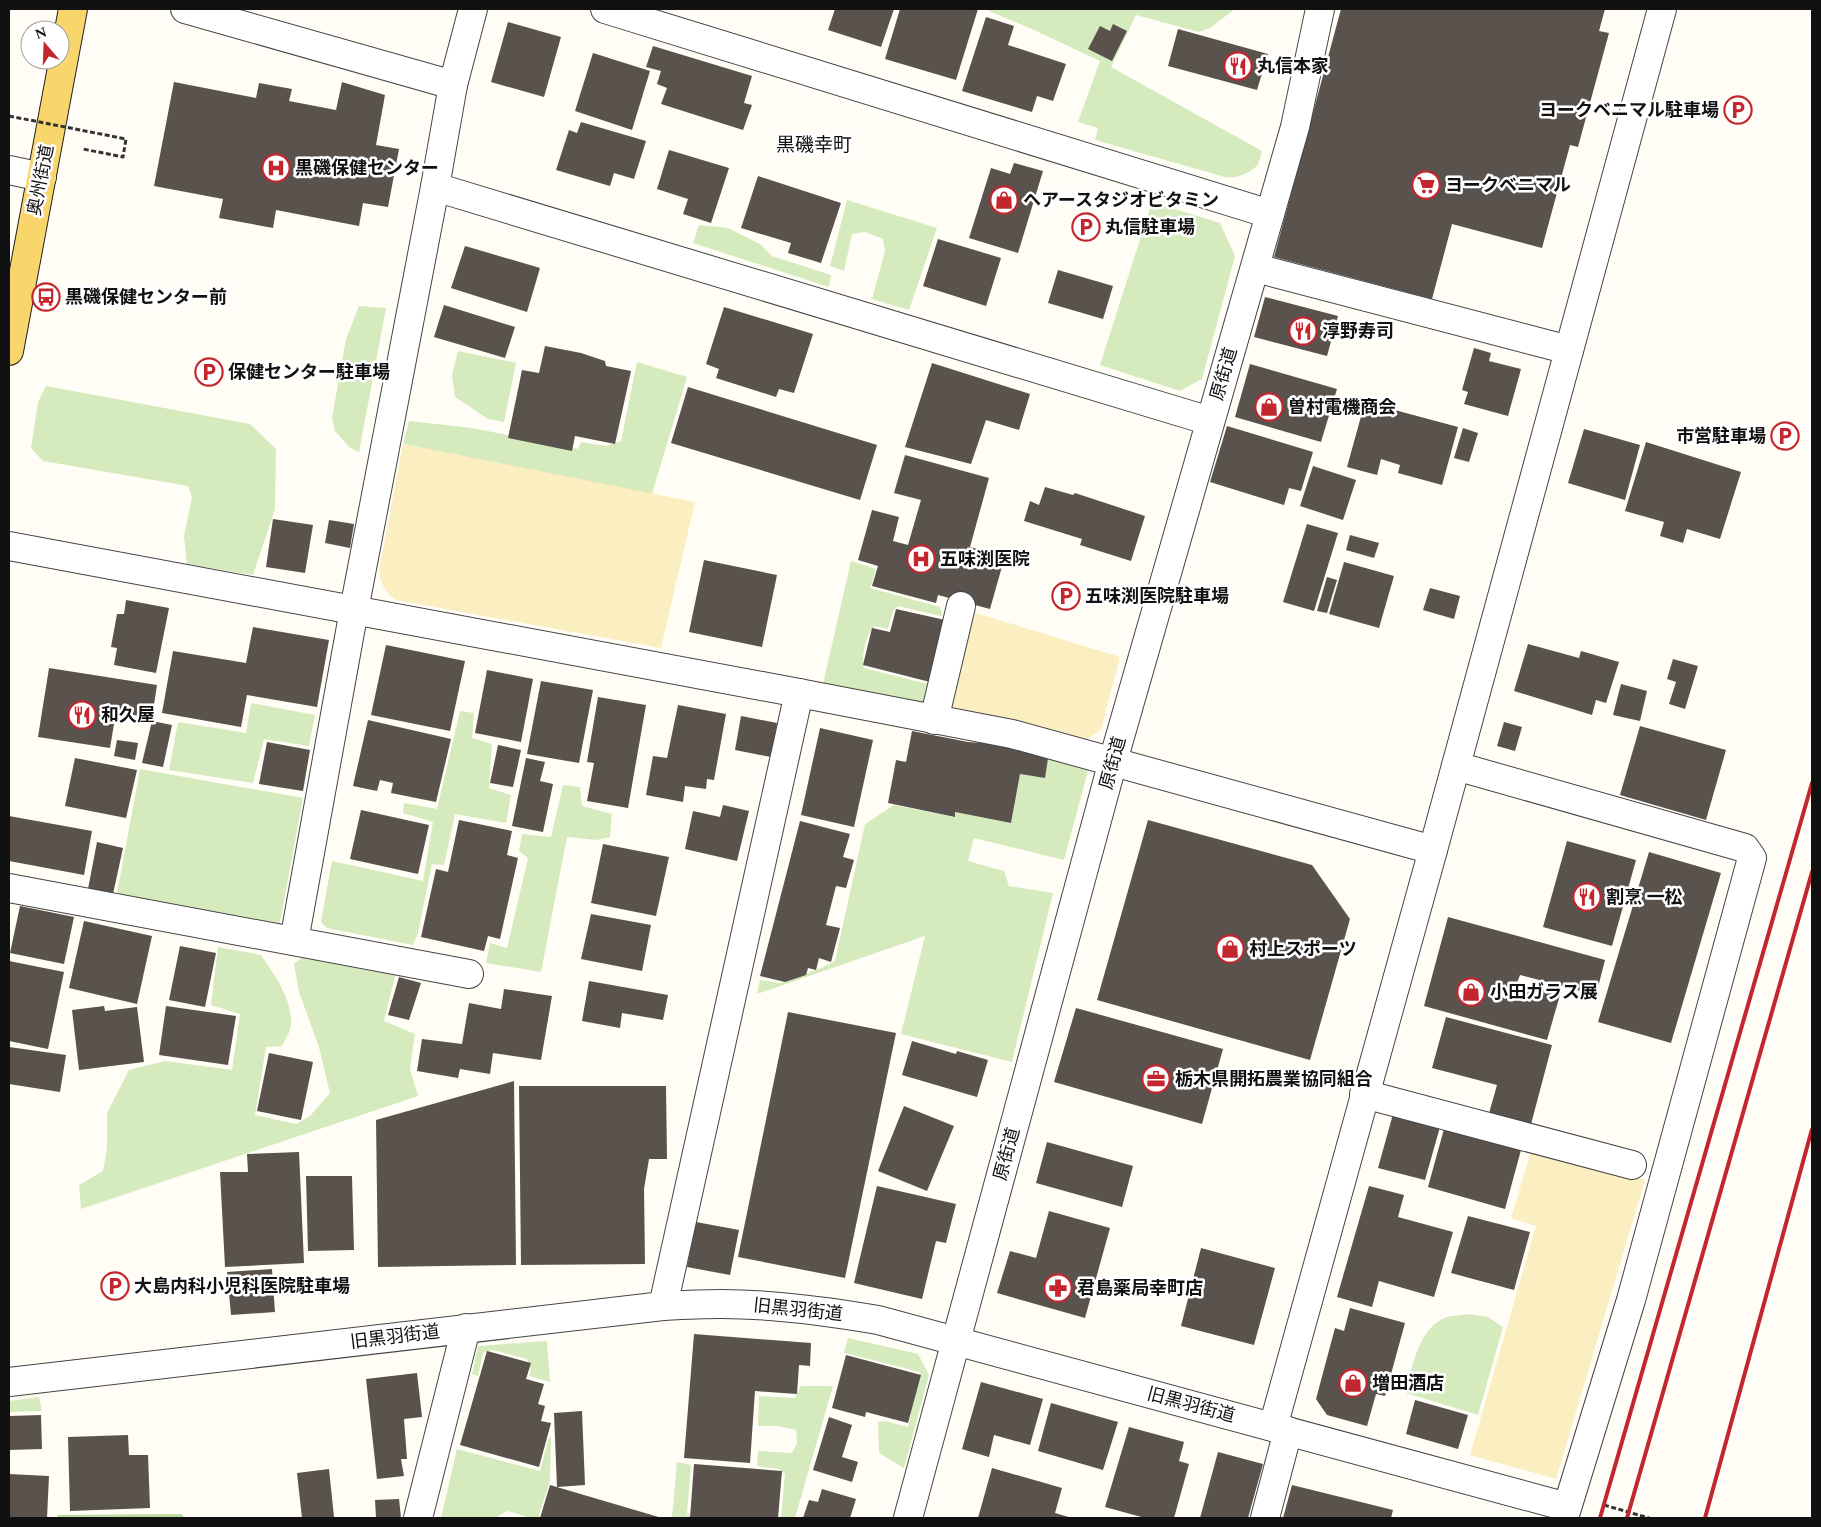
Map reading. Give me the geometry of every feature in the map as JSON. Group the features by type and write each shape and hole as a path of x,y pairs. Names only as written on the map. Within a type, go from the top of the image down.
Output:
{"main road":[{"name":"奥州街道","path":"9,351 73,9"}],"street":[{"path":"185,9 453,85"},
{"path":"294,941 453,85 473,9"},
{"path":"606,9 1270,214"},
{"name":"原街道","path":"908,1518 1113,761 1295,127 1320,9"},
{"path":"1265,1518 1280,1429 1364,1094 1433,850 1662,9"},
{"path":"9,170 42,177"},
{"path":"435,186 1210,420"},
{"path":"1256,268 1569,350"},
{"path":"9,546 1012,734 1433,850"},
{"path":"934,720 961,606"},
{"path":"663,1306 799,693"},
{"path":"1456,766 1745,848 1752,858 1631,1300 1565,1513"},
{"path":"9,888 469,974"},
{"path":"1364,1094 1632,1165"},
{"name":"旧黒羽街道","path":"9,1382 663,1306 721,1304 826,1311 878,1320 1280,1429 1565,1513"},
{"path":"418,1518 466,1328"}],"path":[{"path":"9,116 126,139 123,157 83,149"},
{"path":"1637,1515 1649,1518"}],"green space":[{"path":"990,9 1235,9 1210,28 1199,32 1136,15 1111,67 1262,151 1258,165 1243,175 1225,177 1095,140 1098,128 1078,122 1100,61 989,11"},
{"path":"847,200 937,228 909,310 872,299 885,251 883,239 865,232 852,234 844,271 830,266"},
{"path":"1152,202 1220,223 1235,256 1202,379 1180,391 1100,365"},
{"path":"699,225 728,228 760,244 772,256 831,275 829,287 693,243"},
{"path":"359,306 386,308 359,452 349,447 335,431 332,418 346,339"},
{"path":"458,351 516,363 504,422 488,419 455,397 452,375"},
{"path":"637,362 687,377 652,494 403,444 409,421 472,428 578,449 581,442 606,446 621,441"},
{"path":"46,386 250,424 276,449 275,509 253,575 187,564 184,536 192,497 188,486 43,461 31,448 38,402"},
{"path":"851,561 876,569 870,588 940,607 942,615 940,616 898,606 893,611 888,629 875,626 869,634 864,652 864,668 935,686 929,705 823,684"},
{"path":"251,703 315,715 309,746 264,739 253,783 169,770 178,722 246,733"},
{"path":"460,711 474,713 472,738 492,744 489,788 511,795 506,823 455,814 444,865 432,864 418,933 413,945 327,928 321,922 332,861 423,881 433,822 403,813 404,803 437,809"},
{"path":"1049,752 1072,759 1088,771 1064,860 974,838 968,861 1004,871 1009,886 1053,893 1012,1062 901,1034 925,936 757,994 760,980 780,983 835,961 865,824 894,805 954,817 955,812 1011,823 1020,774 1044,778"},
{"path":"140,769 303,798 279,928 116,899"},
{"path":"563,785 580,787 582,806 612,814 610,837 597,840 567,837 541,972 486,963 490,943 507,948 528,858 519,851 522,834 551,837"},
{"path":"218,947 261,955 282,988 291,1014 291,1027 282,1046 266,1047 255,1115 296,1124 310,1116 330,1093 319,1047 299,992 294,964 305,955 396,972 384,1021 415,1034 410,1069 418,1096 81,1209 79,1185 103,1171 107,1148 107,1113 129,1070 165,1061 232,1070 240,1014 211,1005"},
{"path":"1469,1314 1488,1317 1503,1327 1478,1415 1406,1393 1417,1352 1427,1333 1442,1319"},
{"path":"848,1338 918,1354 929,1375 904,1468 879,1453 878,1422 885,1421 908,1427 920,1372 844,1353"},
{"path":"547,1341 550,1382 529,1376 531,1369 527,1359 493,1350 483,1353 478,1376 472,1374 478,1346"},
{"path":"801,1386 833,1386 795,1518 781,1518 785,1474 779,1469 757,1466 758,1451 792,1453 797,1443 796,1430 778,1426 758,1426 759,1396 795,1398"},
{"path":"39,1397 42,1411 9,1412 9,1401"},
{"path":"549,1437 551,1438 550,1481 538,1518 531,1518 508,1511 498,1516 498,1518 441,1518 457,1449 540,1471"},
{"path":"677,1462 691,1465 687,1513 694,1518 672,1517"},
{"path":"182,1514 184,1518 57,1518 58,1515"}],"sand":[{"path":"403,444 695,502 661,648 396,600 392,597 384,587 379,571"},
{"path":"973,612 1120,657 1101,730 1086,740 947,705"},
{"path":"1532,1148 1645,1180 1556,1479 1470,1455 1536,1226 1511,1218"}],"building":[{"path":"835,9 894,9 881,47 828,30"},
{"path":"900,9 978,9 956,80 885,59"},
{"name":"ヨークベニマル","path":"1341,9 1605,9 1599,31 1609,33 1578,147 1570,145 1542,248 1452,224 1432,299 1274,257"},
{"path":"986,17 1014,26 1008,45 1066,64 1053,101 1037,96 1032,112 962,91"},
{"path":"508,22 561,37 544,97 491,82"},
{"path":"1113,24 1127,31 1112,61 1088,49 1100,26 1110,31"},
{"path":"1178,29 1268,54 1257,90 1168,66"},
{"path":"653,46 752,76 744,103 752,105 743,130 661,104 667,88 657,84 661,71 646,67"},
{"path":"593,53 650,71 632,130 575,111"},
{"name":"黒磯保健センター","path":"174,82 256,98 259,83 292,89 289,101 336,110 342,82 385,95 376,145 399,149 388,207 363,203 359,226 276,210 273,228 219,218 223,199 154,186"},
{"path":"581,122 646,141 634,179 614,173 610,186 556,170 569,130 577,133"},
{"path":"669,150 729,168 711,223 683,214 688,199 657,189"},
{"path":"1014,163 1043,171 1018,253 969,238 991,168 1010,174"},
{"path":"758,176 841,203 821,263 788,253 791,243 741,228"},
{"path":"938,239 1001,258 986,306 923,286"},
{"path":"465,246 540,268 527,312 451,288"},
{"path":"1058,270 1113,286 1103,319 1048,303"},
{"path":"1265,297 1338,316 1327,356 1254,337"},
{"path":"444,305 515,327 505,358 434,337"},
{"path":"724,307 813,334 794,393 779,389 776,397 716,378 719,369 706,364"},
{"path":"545,346 581,353 605,361 606,366 631,371 615,444 575,436 572,451 508,438 522,370 539,373"},
{"path":"1474,348 1491,353 1489,361 1521,369 1508,416 1464,404 1468,392 1462,390"},
{"path":"932,363 1030,394 1019,430 986,420 971,464 905,447"},
{"path":"1250,364 1337,389 1321,442 1235,417"},
{"path":"688,387 877,445 860,500 671,443"},
{"path":"1365,402 1458,427 1442,485 1398,473 1400,465 1381,459 1377,475 1347,467"},
{"path":"1227,426 1313,452 1301,491 1289,488 1284,505 1210,482"},
{"path":"1463,428 1478,433 1469,462 1454,458"},
{"path":"1584,429 1640,445 1625,500 1568,483"},
{"path":"1646,442 1741,472 1720,539 1687,529 1683,543 1660,536 1664,522 1625,511"},
{"path":"905,455 989,478 970,547 1005,556 990,609 938,595 936,603 872,586 878,566 858,560 872,510 899,517 893,541 908,545 921,500 894,493"},
{"path":"1313,466 1356,480 1343,520 1300,506"},
{"path":"1045,487 1073,495 1075,493 1145,516 1131,561 1080,545 1082,539 1024,521 1030,501 1039,505"},
{"path":"273,519 313,525 305,573 266,567"},
{"path":"329,520 354,524 350,548 325,543"},
{"path":"1307,524 1338,533 1314,611 1283,602"},
{"path":"1350,535 1379,543 1374,558 1346,550"},
{"path":"704,560 777,575 762,647 689,632"},
{"path":"1344,562 1394,576 1379,628 1329,614"},
{"path":"1327,577 1337,580 1327,613 1317,611"},
{"path":"1430,588 1460,596 1454,619 1423,610"},
{"path":"126,600 169,608 156,673 114,665 117,648 111,647 117,614 124,614"},
{"path":"896,609 945,620 930,682 863,665 872,628 890,632"},
{"path":"253,627 329,640 317,707 247,695 241,727 162,713 173,651 246,663"},
{"path":"1528,644 1579,658 1581,651 1619,662 1606,703 1596,700 1592,715 1514,691"},
{"path":"386,645 465,661 450,731 371,715"},
{"path":"1673,659 1698,666 1685,709 1669,704 1676,682 1667,679"},
{"path":"49,668 157,685 152,718 116,712 110,748 38,737"},
{"path":"487,670 533,679 521,742 475,733"},
{"path":"541,681 593,690 579,763 527,754"},
{"path":"1621,684 1647,691 1640,721 1613,715"},
{"path":"598,697 646,705 628,808 587,801 594,763 587,762"},
{"path":"678,705 726,714 714,780 707,779 706,789 685,786 683,802 646,795 653,756 667,758"},
{"path":"741,716 777,723 771,757 735,750"},
{"path":"368,720 451,739 436,802 391,793 393,783 380,780 377,791 353,786"},
{"path":"152,721 172,725 163,767 142,763"},
{"path":"1504,722 1522,727 1515,751 1497,746"},
{"path":"1640,726 1726,750 1706,820 1620,795"},
{"path":"820,728 873,740 854,827 801,815"},
{"path":"912,731 968,742 1009,745 1049,752 1045,778 1020,774 1011,823 955,812 955,817 888,803 896,760 906,762"},
{"path":"117,740 138,743 135,760 114,756"},
{"path":"267,742 310,750 303,791 259,784"},
{"path":"498,745 521,750 513,787 490,783"},
{"path":"75,758 137,770 126,818 65,806"},
{"path":"526,758 545,762 540,781 553,784 543,832 512,826"},
{"path":"723,805 749,811 737,861 685,849 693,811 720,817"},
{"path":"361,810 429,825 418,874 350,859"},
{"path":"9,816 92,831 84,875 9,861"},
{"path":"459,820 512,831 507,855 518,858 500,939 488,936 484,951 421,937 436,869 448,872"},
{"path":"1148,820 1312,865 1350,919 1310,1060 1097,1000"},
{"path":"800,821 850,834 843,857 854,860 846,888 836,886 826,925 840,928 831,962 819,958 816,970 808,968 806,975 785,982 760,976"},
{"path":"1567,841 1636,860 1612,946 1543,927"},
{"path":"97,842 123,848 113,894 88,889"},
{"path":"603,844 669,857 656,916 591,903"},
{"path":"1649,852 1721,873 1671,1043 1598,1022"},
{"path":"20,906 74,917 64,964 10,953"},
{"path":"591,914 651,925 642,971 581,959"},
{"path":"1448,917 1605,960 1596,995 1520,975 1517,983 1560,995 1547,1040 1424,1006"},
{"path":"84,921 152,936 137,1004 69,988"},
{"path":"180,946 216,953 205,1007 169,1000"},
{"path":"9,961 64,972 48,1049 9,1041"},
{"path":"399,977 421,983 409,1020 388,1015"},
{"path":"589,981 668,995 663,1020 622,1013 620,1028 582,1021"},
{"path":"504,989 552,996 541,1060 493,1053 490,1074 460,1069 458,1078 417,1071 422,1039 462,1044 469,1003 501,1009"},
{"path":"104,1006 105,1011 137,1007 144,1062 79,1070 72,1010"},
{"path":"166,1006 236,1016 228,1065 159,1055"},
{"path":"1076,1008 1223,1049 1202,1124 1054,1082"},
{"path":"788,1012 896,1033 845,1278 738,1257"},
{"path":"1446,1017 1552,1045 1530,1128 1488,1117 1497,1085 1432,1068"},
{"path":"912,1041 956,1054 957,1051 988,1060 977,1097 902,1075"},
{"path":"9,1047 66,1055 60,1092 9,1084"},
{"path":"269,1053 313,1062 301,1120 257,1111"},
{"path":"514,1081 516,1265 378,1267 376,1120"},
{"path":"519,1086 666,1086 667,1159 649,1159 644,1189 645,1264 521,1265"},
{"path":"904,1106 954,1126 927,1191 878,1171"},
{"path":"1393,1114 1440,1127 1425,1180 1378,1168"},
{"path":"1444,1129 1521,1150 1505,1209 1428,1187"},
{"path":"1047,1142 1133,1166 1122,1207 1036,1183"},
{"path":"299,1152 304,1263 225,1267 220,1172 248,1172 247,1154"},
{"path":"306,1176 352,1176 354,1250 308,1251"},
{"path":"877,1186 956,1204 946,1243 936,1241 922,1299 854,1283"},
{"path":"1369,1186 1404,1195 1398,1217 1453,1232 1434,1297 1379,1281 1372,1307 1337,1297"},
{"path":"1049,1211 1110,1228 1085,1318 997,1293 1010,1251 1036,1258"},
{"path":"1468,1216 1530,1232 1514,1290 1451,1273"},
{"path":"696,1222 739,1230 730,1275 687,1267"},
{"path":"1201,1248 1275,1268 1254,1345 1181,1326"},
{"path":"272,1269 275,1312 231,1315 227,1272"},
{"path":"1350,1308 1405,1323 1385,1396 1376,1394 1367,1426 1327,1415 1316,1399 1335,1328 1344,1331"},
{"path":"694,1334 811,1343 810,1366 799,1365 797,1394 755,1391 750,1463 684,1458"},
{"path":"487,1351 531,1363 526,1379 544,1384 538,1404 545,1406 541,1421 551,1423 539,1467 460,1445"},
{"path":"846,1355 921,1375 908,1423 866,1412 865,1417 832,1408"},
{"path":"417,1373 422,1417 404,1419 407,1459 401,1459 404,1476 377,1479 366,1379"},
{"path":"981,1382 1043,1399 1030,1445 994,1435 989,1457 962,1449"},
{"path":"1415,1400 1468,1415 1458,1449 1406,1434"},
{"path":"1051,1403 1118,1422 1103,1470 1038,1451"},
{"path":"582,1411 585,1485 557,1487 554,1413"},
{"path":"41,1415 42,1449 9,1450 9,1416"},
{"path":"829,1417 852,1425 842,1457 858,1462 852,1482 813,1470"},
{"path":"1129,1427 1184,1442 1179,1461 1189,1464 1174,1518 1145,1518 1105,1507"},
{"path":"128,1435 129,1455 148,1455 150,1508 70,1511 68,1437"},
{"path":"1218,1452 1263,1464 1248,1518 1200,1518"},
{"path":"694,1464 782,1471 778,1518 690,1518"},
{"path":"992,1468 1062,1488 1055,1513 1072,1518 978,1518"},
{"path":"329,1469 334,1517 302,1518 297,1473"},
{"path":"9,1474 49,1476 47,1518 9,1518"},
{"path":"550,1485 662,1518 540,1518"},
{"path":"1292,1485 1393,1510 1391,1518 1283,1518"},
{"path":"822,1489 856,1499 850,1518 803,1518 809,1500 818,1502"},
{"path":"399,1499 401,1518 376,1518 375,1500"}],"railway":[{"path":"1600,1518 1812,783"},
{"path":"1627,1518 1812,872"},
{"path":"1705,1518 1812,1129"}],"place":[{"name":"丸信本家","path":"1238,66"},
{"name":"ヨークベニマル駐車場","path":"1738,110"},
{"name":"黒磯保健センター","path":"276,168"},
{"name":"ヨークベニマル","path":"1426,185"},
{"name":"ヘアースタジオビタミン","path":"1004,200"},
{"name":"丸信駐車場","path":"1086,227"},
{"name":"黒磯保健センター前","path":"46,297"},
{"name":"淳野寿司","path":"1303,331"},
{"name":"保健センター駐車場","path":"209,372"},
{"name":"曽村電機商会","path":"1269,407"},
{"name":"市営駐車場","path":"1785,436"},
{"name":"五味渕医院","path":"921,559"},
{"name":"五味渕医院駐車場","path":"1066,596"},
{"name":"和久屋","path":"82,715"},
{"name":"割烹 一松","path":"1587,897"},
{"name":"村上スポーツ","path":"1230,949"},
{"name":"小田ガラス展","path":"1471,992"},
{"name":"栃木県開拓農業協同組合","path":"1156,1079"},
{"name":"大島内科小児科医院駐車場","path":"115,1286"},
{"name":"君島薬局幸町店","path":"1058,1288"},
{"name":"増田酒店","path":"1353,1383"}],"district":[{"name":"黒磯幸町","path":"814,145"}]}
